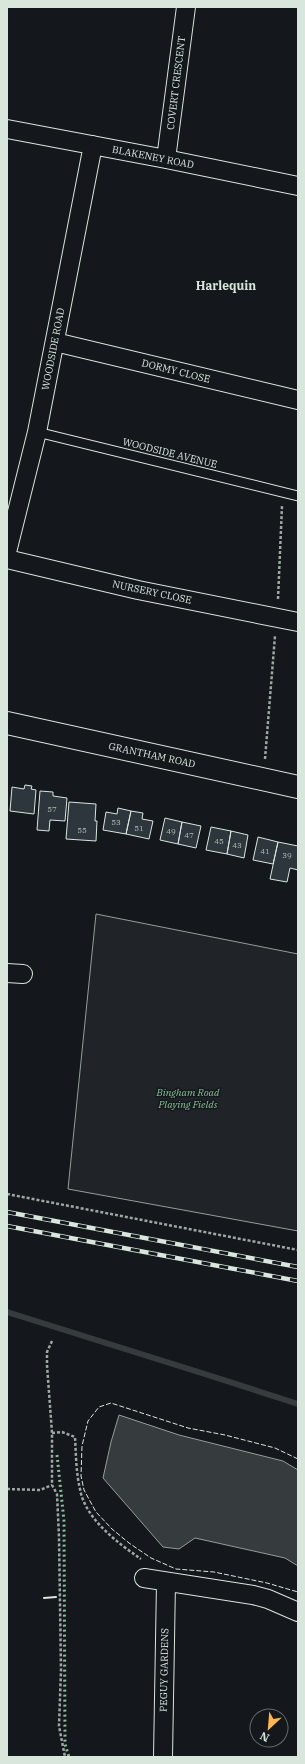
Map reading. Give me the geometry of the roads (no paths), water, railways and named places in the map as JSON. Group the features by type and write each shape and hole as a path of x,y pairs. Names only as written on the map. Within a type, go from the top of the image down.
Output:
{"highway":[{"name":"GRANTHAM ROAD","path":"7,723 298,787"}],"street":[{"name":"COVERT CRESCENT","path":"166,159 186,7"},
{"name":"BLAKENEY ROAD","path":"7,129 298,186"},
{"name":"WOODSIDE ROAD","path":"7,552 37,432 93,145"},
{"name":"DORMY CLOSE","path":"55,342 298,400"},
{"name":"NURSERY CLOSE","path":"7,559 138,590 298,622"},
{"path":"146,1570 166,1582 253,1595 268,1599 298,1612"},
{"name":"PEGUY GARDENS","path":"162,1757 166,1582"}],"lane":[{"name":"WOODSIDE AVENUE","path":"37,432 298,496"}],"waterway":[{"path":"7,1312 298,1404"}],"railway":[{"path":"7,1212 298,1267"},
{"path":"7,1226 298,1281"}],"district":[{"name":"Harlequin","path":"226,285"}],"park label":[{"name":"Bingham Road Playing Fields","path":"188,1098"}]}
